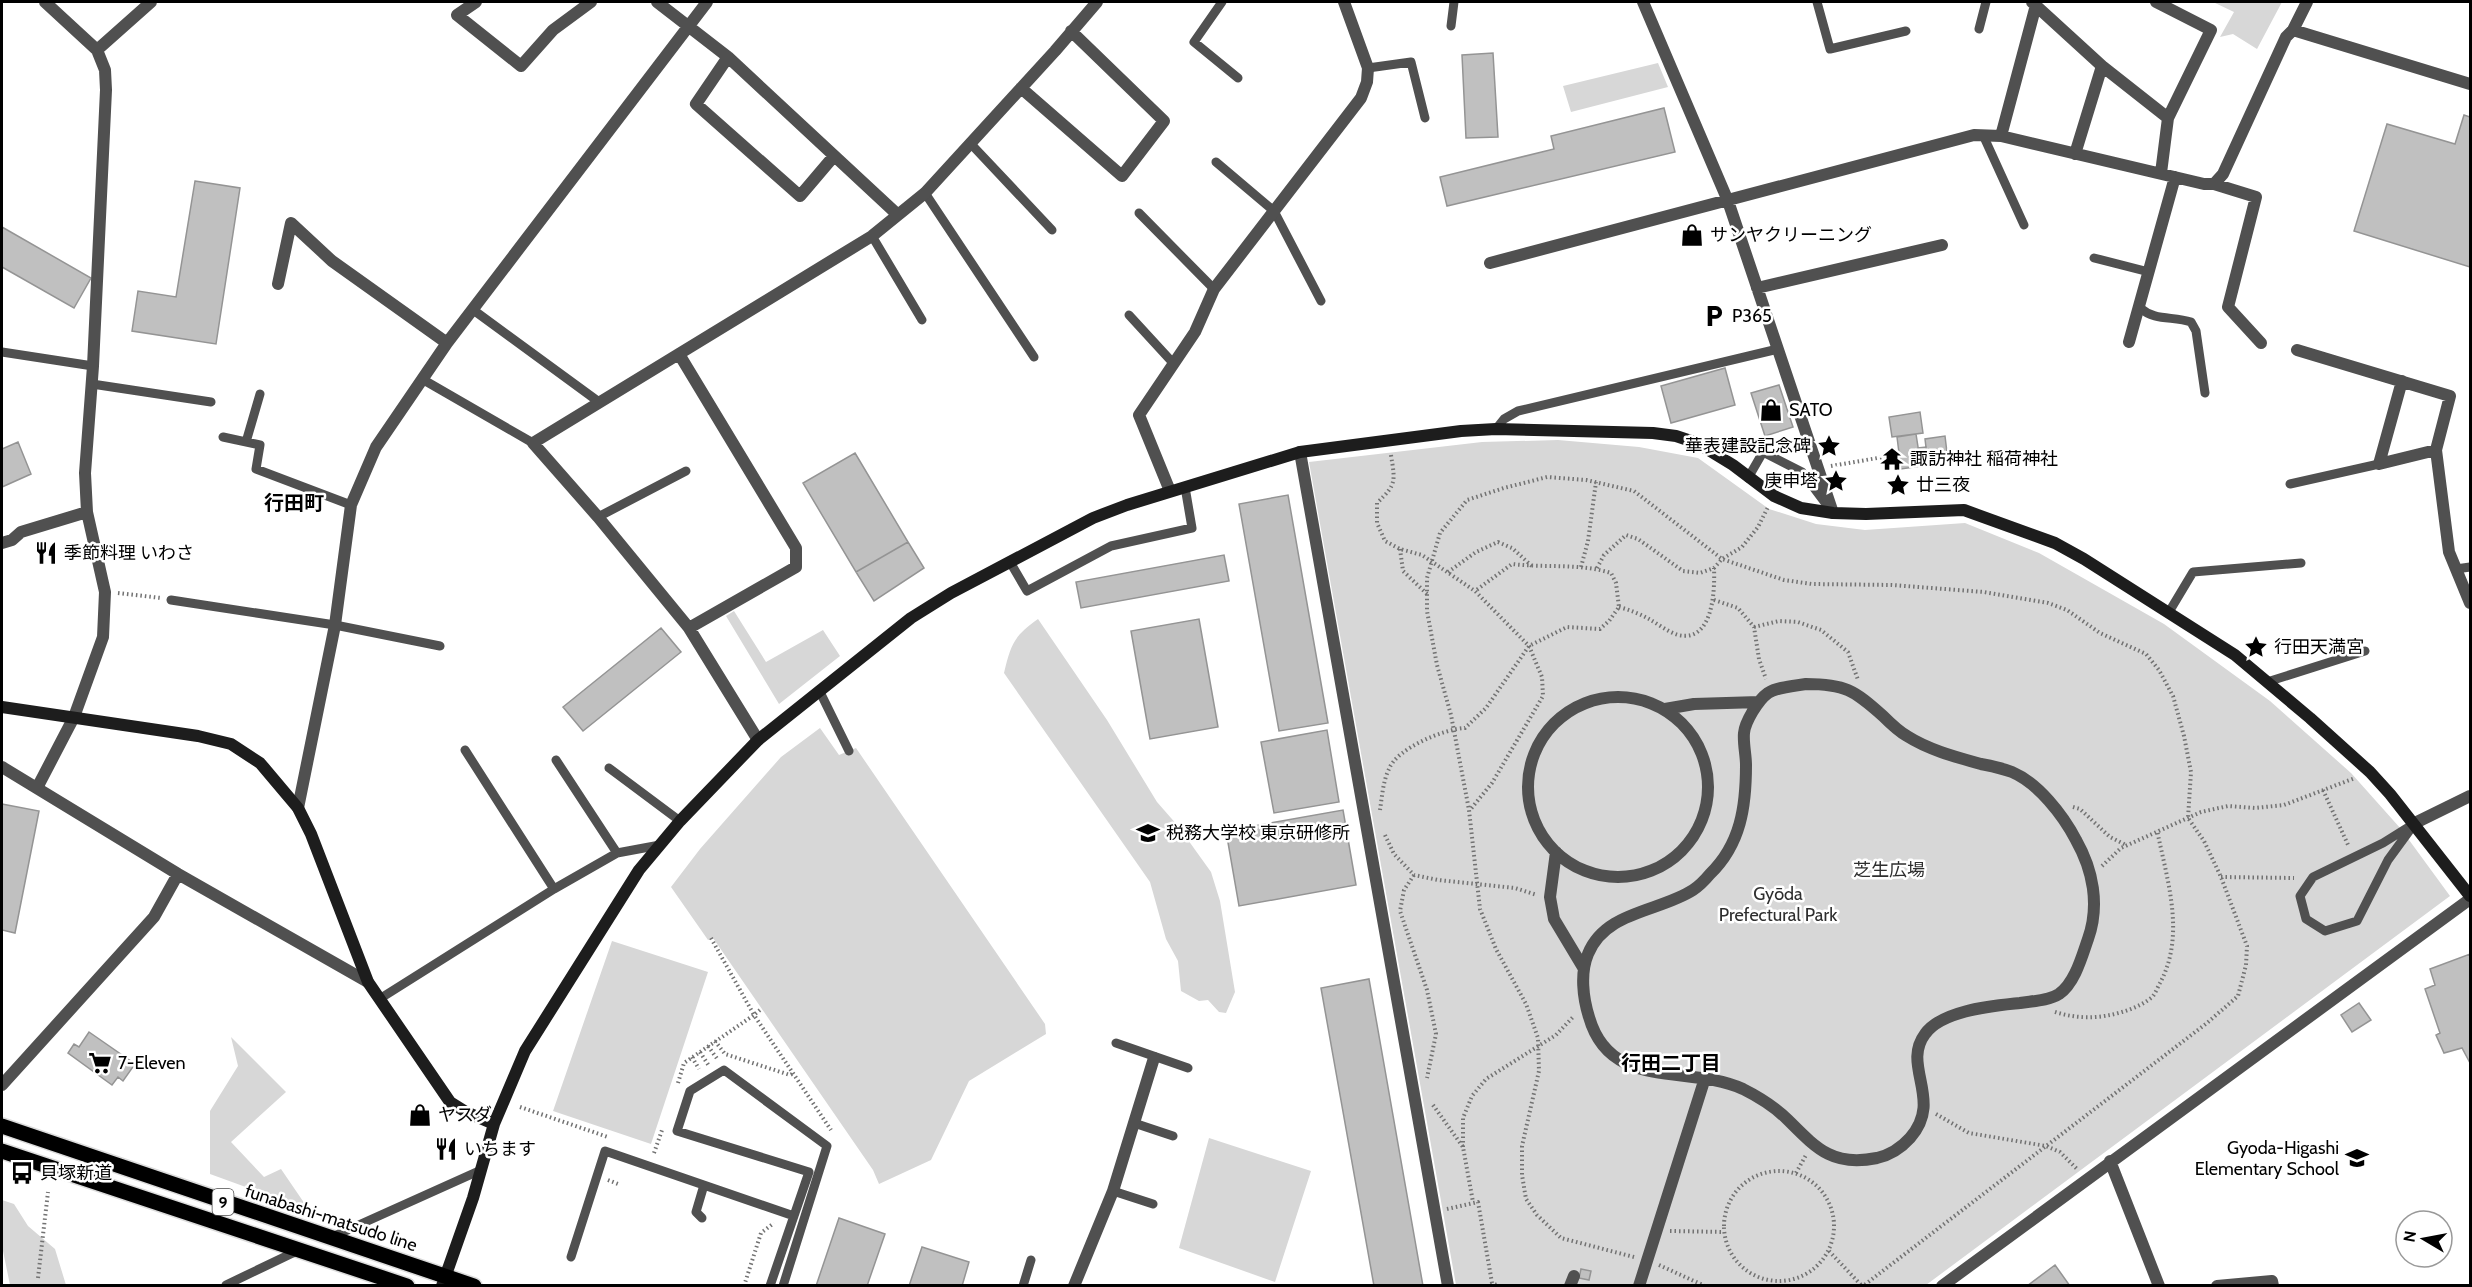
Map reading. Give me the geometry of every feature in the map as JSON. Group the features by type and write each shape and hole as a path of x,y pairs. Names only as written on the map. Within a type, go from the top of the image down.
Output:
{"main road":[{"name":"funabashi-matsudo line","path":"2,1126 330,1238 443,1281"},
{"name":"9","path":"2,1151 407,1286"},
{"name":"9","path":"443,1281 474,1286"}],"street":[{"path":"37,788 74,717 103,637 105,592 87,512 85,472 93,366 106,90 105,70 97,50 45,2"},
{"path":"97,50 151,2"},
{"path":"477,2 457,15 521,66 553,30 591,2"},
{"path":"657,2 728,57 898,215"},
{"path":"298,808 335,625 351,505 376,447 472,309 707,2"},
{"path":"758,740 689,628 598,517 533,443 872,236 925,193 1096,2"},
{"path":"1170,491 1139,415 1196,332 1214,289 1361,98 1367,82 1368,68 1344,2"},
{"path":"1643,2 1728,201 1833,513"},
{"path":"2157,2 2211,30 2168,118 2161,173"},
{"path":"2214,184 2223,174 2286,37 2293,30 2307,2"},
{"path":"2001,136 2034,3 2102,66 2168,118"},
{"path":"2293,30 2470,84"},
{"path":"1021,88 1122,176 1164,121 1071,31"},
{"path":"728,57 696,104 800,196 834,156"},
{"path":"2076,154 2102,66"},
{"path":"1490,263 1983,135 2001,136 2204,184 2214,184 2256,197 2228,306 2261,343"},
{"path":"2130,342 2175,177"},
{"path":"278,284 291,223 332,261 447,343"},
{"path":"1757,288 1942,245"},
{"path":"2296,350 2450,396 2436,450 2449,552 2470,603"},
{"path":"679,354 796,548 796,567 689,628"},
{"path":"2402,381 2379,464 2436,450"},
{"path":"443,1281 481,1170 494,1124 525,1051 612,911 639,870 680,821 758,740 819,690 911,618 951,593 1094,518 1127,505 1300,452 1461,430 1496,429 1619,431 1676,436 1697,443 1718,455 1774,495 1801,508 1833,513 1948,510 1977,513 2055,543 2235,655 2267,682 2370,772 2415,823 2470,897 1942,1286"},
{"path":"1300,452 1448,1286"},
{"path":"2,543 12,540 21,532 87,512"},
{"path":"1806,684 1828,684 1846,688 1866,700 1905,735 1937,750 2013,772 2061,814 2077,842 2094,884 2092,928 2070,982 2058,994 1963,1012 1934,1024 1922,1037 1918,1074 1925,1090 1924,1114 1918,1128 1899,1149 1881,1157 1853,1161 1829,1156 1816,1149 1786,1118 1761,1098 1719,1080 1663,1075 1635,1068 1617,1059 1602,1044 1591,1024 1584,1001 1584,969 1588,953 1600,935 1620,920 1672,901 1695,889 1719,866 1734,844 1744,806 1746,763 1744,731 1759,702 1769,691 1806,684"},
{"path":"1632,694 1665,709 1693,734 1707,765 1708,801 1696,834 1673,860 1641,876 1606,877 1571,866 1556,852 1544,842 1530,810 1529,774 1540,741 1563,714 1596,699 1632,694"},
{"path":"1665,709 1694,704 1759,702"},
{"path":"2,707 198,736 231,744 260,763 298,808 311,834 368,982 450,1102 494,1124"},
{"path":"2,767 178,874 368,982"},
{"path":"2415,823 2470,796"},
{"path":"1556,852 1550,897 1554,919 1584,969"},
{"path":"2,1085 154,917 178,874"},
{"path":"1074,1286 1113,1191 1154,1058"},
{"path":"1639,1286 1705,1078"},
{"path":"2110,1161 2159,1286"},
{"path":"2217,1286 2272,1281 2273,1286"}],"lane":[{"path":"1222,2 1194,42 1238,78"},
{"path":"1451,26 1454,2"},
{"path":"1817,2 1830,49 1906,32"},
{"path":"1979,29 1986,2"},
{"path":"1368,68 1411,62 1425,118"},
{"path":"1983,135 2024,225"},
{"path":"971,144 1052,230"},
{"path":"1216,162 1274,211 1321,301"},
{"path":"925,193 1034,357"},
{"path":"1139,213 1214,289"},
{"path":"872,236 922,320"},
{"path":"2094,258 2149,272"},
{"path":"2140,308 2148,315 2180,318 2191,322 2196,331 2205,393"},
{"path":"472,309 599,402"},
{"path":"1129,315 1174,364"},
{"path":"1496,429 1504,419 1518,411 1778,350"},
{"path":"2,351 93,366"},
{"path":"422,380 533,443"},
{"path":"92,384 211,402"},
{"path":"246,442 260,394"},
{"path":"223,437 260,445 256,469 351,505"},
{"path":"1748,477 1763,452 1802,472 1833,513"},
{"path":"2290,484 2379,464"},
{"path":"598,517 686,471"},
{"path":"1010,562 1027,591 1111,546 1192,528 1185,487"},
{"path":"2169,612 2193,572 2301,563"},
{"path":"2456,569 2470,567"},
{"path":"171,600 335,625 440,645"},
{"path":"2267,682 2365,651"},
{"path":"819,690 849,751"},
{"path":"465,750 554,889"},
{"path":"556,760 617,853"},
{"path":"609,768 680,821"},
{"path":"2415,823 2388,860 2357,921 2325,931 2306,919 2300,896 2313,877 2383,843 2415,823"},
{"path":"381,998 554,889 617,853 660,845"},
{"path":"1116,1042 1154,1058 1188,1068"},
{"path":"770,1286 809,1172 677,1131 690,1091 724,1070 827,1146 783,1286"},
{"path":"1134,1123 1173,1136"},
{"path":"571,1257 605,1151 794,1216"},
{"path":"330,1238 481,1170"},
{"path":"702,1218 696,1212 704,1185"},
{"path":"1113,1191 1153,1204"},
{"path":"226,1285 300,1250"},
{"path":"1023,1286 1031,1260"}],"path":[{"path":"1389,439 1395,480 1388,493 1377,503 1377,523 1385,541 1432,560 1475,591 1529,646 1542,677 1543,696 1492,783 1469,810"},
{"path":"1819,469 1895,454"},
{"path":"1705,1286 1648,1261 1561,1238 1526,1199 1522,1175 1522,1146 1539,1071 1538,1038 1526,1004 1496,949 1480,909 1469,810 1427,611 1427,578 1440,533 1467,500 1504,488 1547,477 1596,482 1634,491 1722,559 1784,580 1812,584 1904,586 1984,592 2048,603 2067,610 2100,633 2146,654 2159,670 2173,696 2191,772 2188,818 2204,841 2221,877 2247,946 2246,965 2238,996 2207,1023 1863,1286 1828,1251"},
{"path":"1581,567 1588,541 1596,482"},
{"path":"1597,568 1604,555 1626,535 1638,539 1683,571 1700,573 1714,568 1722,559 1742,548 1758,527 1774,495"},
{"path":"1448,572 1476,552 1498,542 1512,548 1533,567"},
{"path":"1400,549 1403,571 1427,594"},
{"path":"1381,817 1389,767 1421,741 1453,728 1465,728 1486,708 1529,646 1567,627 1600,629 1619,607 1616,583 1611,573 1597,568 1533,567 1512,564 1475,591"},
{"path":"1619,607 1676,634 1688,636 1699,629 1711,614 1714,600 1714,568"},
{"path":"105,592 171,600"},
{"path":"1714,600 1738,608 1754,627 1769,691"},
{"path":"1754,627 1779,621 1798,622 1821,630 1848,652 1866,700"},
{"path":"2091,872 2104,865 2126,845 2188,818 2228,806 2255,808 2284,805 2370,772"},
{"path":"2323,790 2352,853"},
{"path":"2055,808 2068,806 2080,809 2110,837 2126,845"},
{"path":"2025,1002 2066,1016 2088,1018 2114,1015 2134,1008 2152,997 2166,972 2174,919 2157,830"},
{"path":"1383,831 1394,854 1414,875 1531,892 1551,903"},
{"path":"1414,875 1404,890 1400,911 1427,990 1436,1034 1426,1083"},
{"path":"2221,877 2294,878"},
{"path":"711,939 754,1015 833,1134"},
{"path":"1473,1202 1463,1147 1464,1118 1472,1096 1486,1079 1556,1035 1569,1023 1584,1001"},
{"path":"677,1087 684,1063 761,1009"},
{"path":"715,1041 726,1054 790,1075 794,1073"},
{"path":"708,1046 719,1062"},
{"path":"700,1052 710,1068"},
{"path":"692,1058 702,1074"},
{"path":"1430,1101 1463,1147"},
{"path":"520,1107 609,1138"},
{"path":"1924,1109 1969,1133 2046,1146 2060,1152 2086,1179"},
{"path":"654,1153 666,1120"},
{"path":"643,1149 665,1157"},
{"path":"1774,1170 1796,1173 1815,1183 1829,1200 1835,1221 1833,1243 1828,1251 1823,1262 1806,1276 1785,1282 1763,1280 1744,1270 1730,1253 1724,1232 1726,1210 1736,1191 1753,1177 1774,1170"},
{"path":"38,1278 48,1192"},
{"path":"1435,1212 1479,1202 1492,1283 1499,1286"},
{"path":"744,1286 762,1233 778,1220"},
{"path":"1658,1230 1724,1232"}],"green space":[{"path":"2213,2 2282,2 2257,49 2233,34 2220,37 2234,12"},
{"path":"1658,63 1668,87 1571,112 1563,86"},
{"name":"Gyōda Prefectural Park","path":"1558,440 1639,447 1698,458 1769,509 1816,524 1865,530 1965,523 2039,553 2164,624 2270,701 2351,773 2401,829 2450,896 1926,1285 1456,1285 1309,462 1482,442"},
{"path":"734,611 766,662 823,630 840,656 779,704 726,616"},
{"path":"1038,619 1107,720 1157,802 1178,826 1211,872 1220,901 1235,992 1226,1013 1219,1012 1208,1000 1199,1001 1181,991 1178,961 1166,939 1150,882 1004,673 1015,642"},
{"path":"820,728 839,755 856,748 1045,1024 1046,1034 969,1081 931,1160 879,1184 873,1170 713,938 708,940 671,887 700,849 781,757"},
{"path":"612,941 708,972 651,1144 553,1111"},
{"path":"231,1037 286,1092 231,1142 264,1177 281,1169 309,1210 210,1174 210,1111 238,1066"},
{"path":"1209,1138 1311,1171 1275,1282 1179,1248"},
{"path":"2,1200 14,1204 28,1226 55,1249 66,1285 10,1285 2,1246"}],"building":[{"path":"1493,53 1498,137 1466,138 1462,55"},
{"path":"1664,108 1675,152 1447,206 1440,177 1554,149 1551,136"},
{"path":"2464,115 2470,117 2470,267 2354,231 2387,124 2455,144"},
{"path":"195,181 240,188 216,344 132,331 138,291 176,297"},
{"path":"2,227 91,278 74,308 2,267"},
{"path":"1725,368 1735,405 1671,423 1661,386"},
{"path":"1779,385 1793,427 1765,436 1751,393"},
{"path":"1920,412 1923,433 1892,437 1889,417"},
{"path":"1916,434 1921,466 1901,469 1897,437"},
{"path":"1945,436 1948,461 1928,464 1925,439"},
{"path":"18,442 31,474 2,487 2,449"},
{"path":"1926,447 1927,456 1919,458 1918,448"},
{"path":"855,453 908,542 856,572 803,483"},
{"path":"1288,495 1328,723 1279,731 1239,504"},
{"path":"908,542 924,568 874,601 856,572"},
{"path":"1224,555 1229,581 1081,608 1076,582"},
{"path":"1199,619 1218,727 1150,739 1131,631"},
{"path":"661,628 681,652 583,731 563,707"},
{"path":"1327,730 1339,802 1274,813 1261,742"},
{"path":"2,804 39,811 15,933 2,930"},
{"path":"1343,810 1356,885 1239,906 1226,831"},
{"path":"2470,954 2470,1063 2462,1048 2444,1053 2436,1035 2440,1033 2425,989 2435,985 2430,969"},
{"path":"1369,979 1423,1286 1374,1286 1321,988"},
{"path":"2359,1003 2371,1020 2352,1032 2341,1015"},
{"path":"89,1032 135,1064 123,1081 118,1077 112,1085 68,1053 74,1044 79,1047"},
{"path":"839,1218 885,1234 867,1286 816,1286"},
{"path":"922,1247 969,1262 962,1286 909,1286"},
{"path":"2055,1265 2070,1286 2027,1286"},
{"path":"1581,1269 1591,1271 1589,1280 1579,1278"}],"place":[{"name":"サンヤクリーニング","path":"1692,235"},
{"name":"P365","path":"1714,316"},
{"name":"SATO","path":"1771,410"},
{"name":"華表建設記念碑","path":"1829,446"},
{"name":"諏訪神社 稲荷神社","path":"1892,459"},
{"name":"庚申塔","path":"1836,481"},
{"name":"廿三夜","path":"1898,485"},
{"name":"季節料理 いわさ","path":"46,553"},
{"name":"行田天満宮","path":"2256,647"},
{"name":"税務大学校 東京研修所","path":"1148,833"},
{"name":"7-Eleven","path":"100,1063"},
{"name":"ヤスダ","path":"420,1115"},
{"name":"いちます","path":"446,1149"},
{"name":"Gyoda-Higashi Elementary School","path":"2357,1158"},
{"name":"貝塚新道","path":"22,1173"}],"district":[{"name":"行田町","path":"294,503"},
{"name":"行田二丁目","path":"1671,1063"}],"park label":[{"name":"芝生広場","path":"1889,870"}]}
